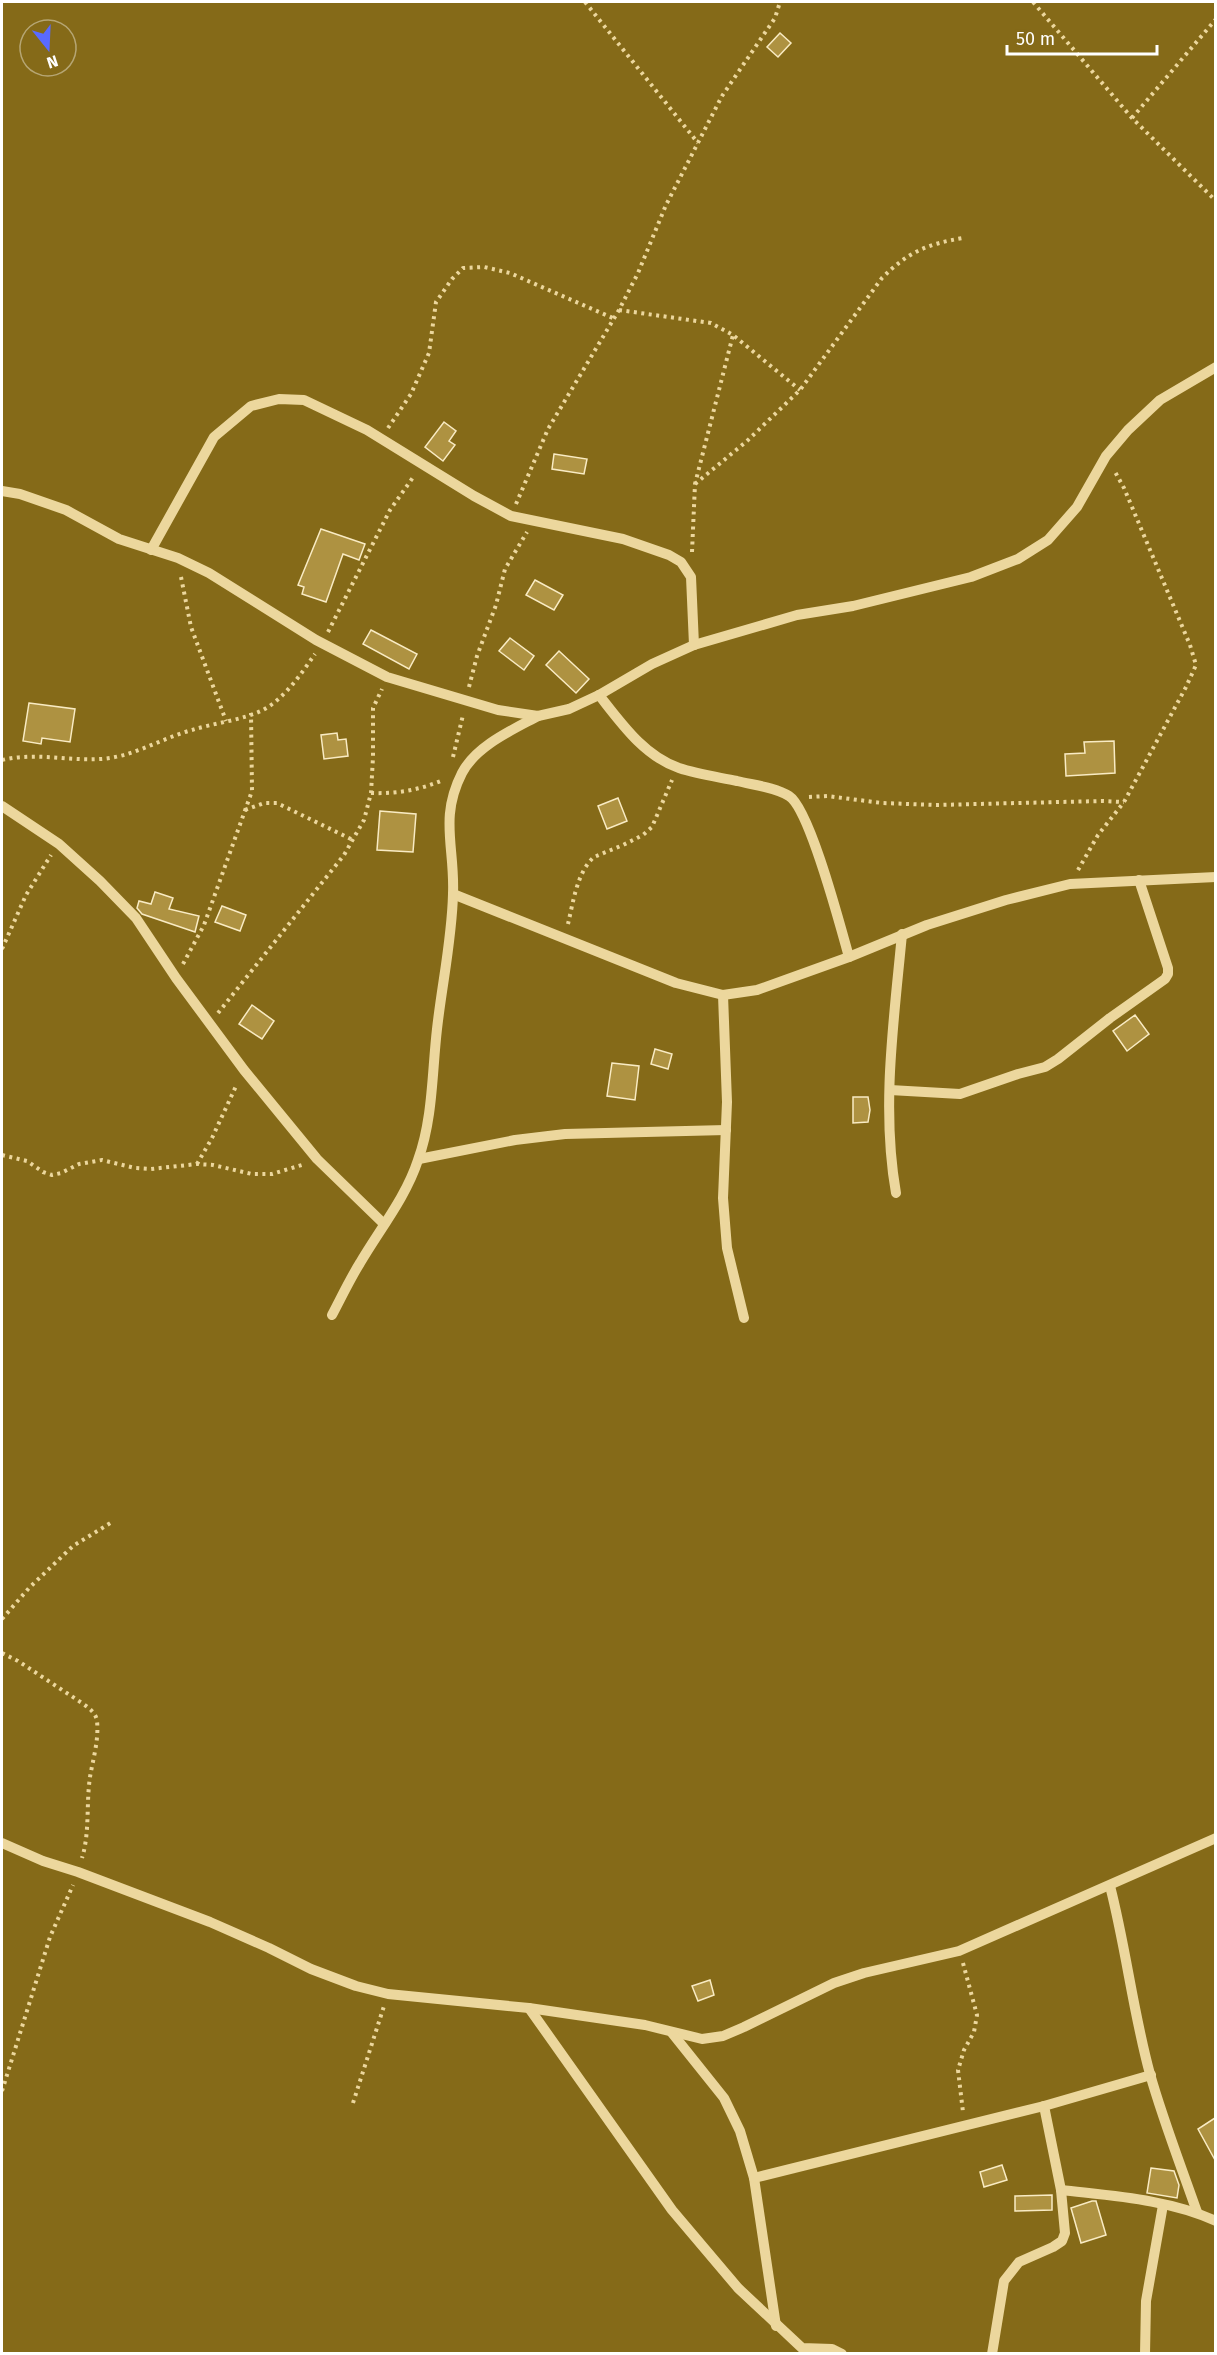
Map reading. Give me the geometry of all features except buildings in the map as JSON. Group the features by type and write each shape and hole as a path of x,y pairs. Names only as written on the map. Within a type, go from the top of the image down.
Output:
{"street":[{"path":"332,1315 358,1266 402,1196 419,1159 429,1109 437,1027 448,958 453,894 453,860 448,830 450,804 463,771 482,749 538,716 569,709 600,695 652,664 694,645 788,618 853,606 971,577 1018,559 1048,540 1077,507 1106,456 1128,430 1160,400 1215,367"},
{"path":"151,550 214,438 251,406 279,399 304,400 381,439 511,516 623,539 669,555 681,562 691,577 694,645"},
{"path":"2,491 20,494 66,510 118,539 178,558 209,573 322,643 387,677 498,710 538,716"},
{"path":"600,695 621,723 647,750 678,767 771,789 790,796 801,812 818,855 836,906 849,957"},
{"path":"2,806 58,844 100,881 136,918 176,978 244,1070 317,1159 384,1224"},
{"path":"453,894 676,983 723,995 757,990 849,957 902,934 1006,900 1070,884 1215,877"},
{"path":"890,1090 960,1094 1045,1067 1165,979 1168,968 1139,880"},
{"path":"896,1193 891,1165 890,1090 902,934"},
{"path":"723,995 727,1102 723,1198 727,1248 744,1318"},
{"path":"419,1159 493,1144 566,1134 726,1130"},
{"path":"2,1843 43,1861 210,1922 270,1947 311,1969 356,1986 388,1994 530,2008 645,2025 702,2039 723,2036 834,1983 864,1973 960,1951 1215,1838"},
{"path":"1110,1886 1124,1937 1139,2027 1150,2075 1197,2212"},
{"path":"530,2008 672,2210 738,2288 802,2348 832,2349 842,2354"},
{"path":"672,2033 724,2098 740,2131 754,2178 776,2326"},
{"path":"754,2178 1044,2106 1150,2075"},
{"path":"992,2354 1004,2281 1019,2262 1062,2241 1065,2233 1061,2190 1044,2106"},
{"path":"1061,2190 1129,2198 1197,2212 1215,2221"},
{"path":"1145,2354 1146,2301 1163,2205"}],"path":[{"path":"585,2 698,143"},
{"path":"589,9 593,2"},
{"path":"511,516 548,429 615,319 638,273 666,206 722,96 775,18 780,2"},
{"path":"1033,2 1132,118 1215,201"},
{"path":"1132,118 1215,19"},
{"path":"695,484 747,441 800,390 882,278 895,265 914,252 936,243 963,238"},
{"path":"381,439 411,394 429,353 436,303 452,279 463,268 484,267 510,273 615,319"},
{"path":"619,310 711,322 733,335 800,390"},
{"path":"691,577 695,484 733,335"},
{"path":"1070,884 1098,835 1124,802 1154,750 1196,665 1190,645 1124,488 1106,456"},
{"path":"2,760 18,756 41,755 75,760 104,759 158,744 190,730 262,710 287,691 322,643 390,510 423,464"},
{"path":"466,701 477,656 496,605 505,569 534,521"},
{"path":"178,558 191,627 226,721"},
{"path":"209,1024 272,942 310,899 353,840 363,820 371,793 373,708 387,677"},
{"path":"176,978 204,925 252,791 251,713"},
{"path":"564,939 575,894 588,862 594,857 643,835 651,827 678,767"},
{"path":"371,793 391,793 427,787 463,771"},
{"path":"790,796 827,795 882,803 936,806 1124,802"},
{"path":"245,810 264,803 277,803 353,840"},
{"path":"2,950 26,895 58,844"},
{"path":"197,1164 244,1070"},
{"path":"2,1155 27,1161 43,1172 52,1174 61,1173 91,1161 114,1162 135,1168 151,1169 197,1164 252,1174 272,1174 317,1159"},
{"path":"2,1619 29,1588 73,1546 112,1522"},
{"path":"2,1653 82,1703 92,1710 97,1719 86,1840 78,1872 50,1937 2,2091"},
{"path":"960,1951 976,2015 974,2032 964,2050 958,2070 965,2125"},
{"path":"353,2103 388,1994"}]}
